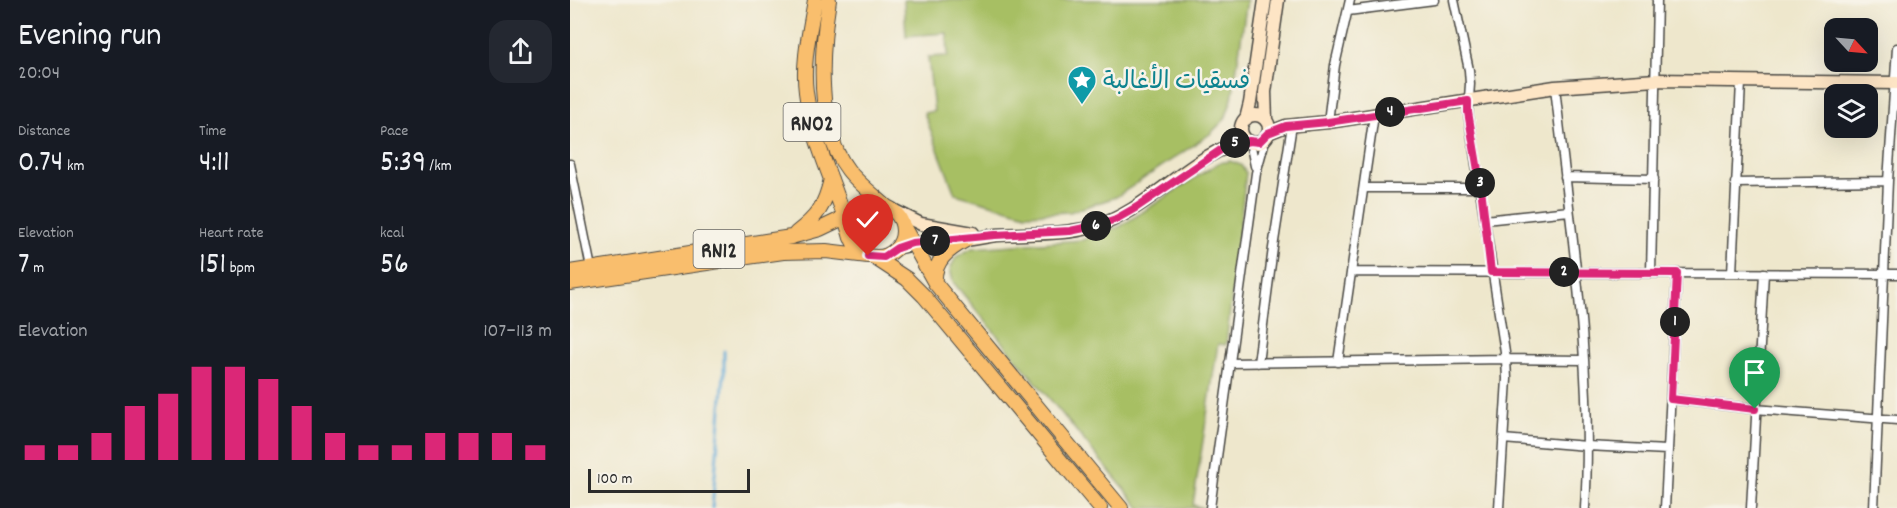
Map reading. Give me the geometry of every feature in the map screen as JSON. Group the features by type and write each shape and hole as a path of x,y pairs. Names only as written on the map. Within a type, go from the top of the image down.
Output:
{"main road":[{"name":"RN02","path":"815,0 806,62 806,92 814,132 846,217 851,238"},
{"name":"RN02","path":"829,0 823,40 822,79 830,128 837,151 848,170 890,209"},
{"path":"791,237 820,211 827,198 831,179"},
{"name":"RN12","path":"570,283 592,274 791,237 820,229 864,208 880,205 890,209"},
{"path":"864,208 852,221 850,229 854,246 908,279 924,296 1100,508"},
{"path":"890,209 902,224 935,284 1121,508"},
{"path":"871,257 884,257 897,248 903,232 902,224"},
{"path":"935,284 935,273 940,260 966,240"},
{"name":"RN12","path":"570,272 592,274 783,252 819,251 871,257"}],"street":[{"path":"1256,172 1250,141 1243,135 1265,0"},
{"path":"1210,508 1256,172 1267,128 1265,92 1278,0"},
{"path":"1328,122 1335,65 1350,0"},
{"path":"1348,11 1434,0"},
{"path":"1454,0 1469,70 1468,112 1506,359 1507,379 1499,508"},
{"path":"1651,273 1657,0"},
{"path":"1874,508 1888,181 1897,48"},
{"path":"1267,128 1328,122 1555,87 1656,80 1896,83"},
{"path":"1732,273 1741,82"},
{"path":"1555,87 1576,272 1583,360 1587,446 1585,508"},
{"path":"897,248 912,243 1070,231 1116,219 1215,152 1235,134 1244,121 1254,115 1267,128"},
{"path":"1338,362 1374,115"},
{"path":"1258,363 1289,125"},
{"path":"1215,152 1231,145 1250,141 1259,142 1267,128"},
{"path":"570,164 592,274"},
{"path":"1565,177 1654,179"},
{"path":"1735,183 1888,181"},
{"path":"1364,188 1481,188"},
{"path":"890,209 921,224 942,229 995,235"},
{"path":"1485,220 1569,211"},
{"path":"1351,272 1897,274"},
{"path":"1665,508 1677,273"},
{"path":"1751,508 1764,273"},
{"path":"1229,363 1583,360"},
{"path":"1671,399 1755,409 1897,420"},
{"path":"1503,439 1667,450"}],"green space":[{"name":"فسقيات الأغالبة","path":"904,0 1247,0 1232,99 1225,119 1210,134 1116,197 1070,212 1026,214 955,194 924,113 934,111 928,57 948,56 947,33 906,36"},
{"path":"1230,161 1241,165 1246,173 1226,345 1218,344 1193,505 1203,508 1140,508 953,282 950,269 956,257 972,248 1082,240 1121,226 1218,163"}],"waterway":[{"path":"712,508 724,375 724,351"}],"place":[{"name":"فسقيات الأغالبة","path":"1082,106"}],"route":[{"path":"868,256 884,257 897,248 912,243 1070,231 1094,226 1116,219 1137,207 1215,152 1237,143 1259,142 1268,133 1286,126 1468,101 1491,272 1677,273 1671,399 1755,409"}]}
